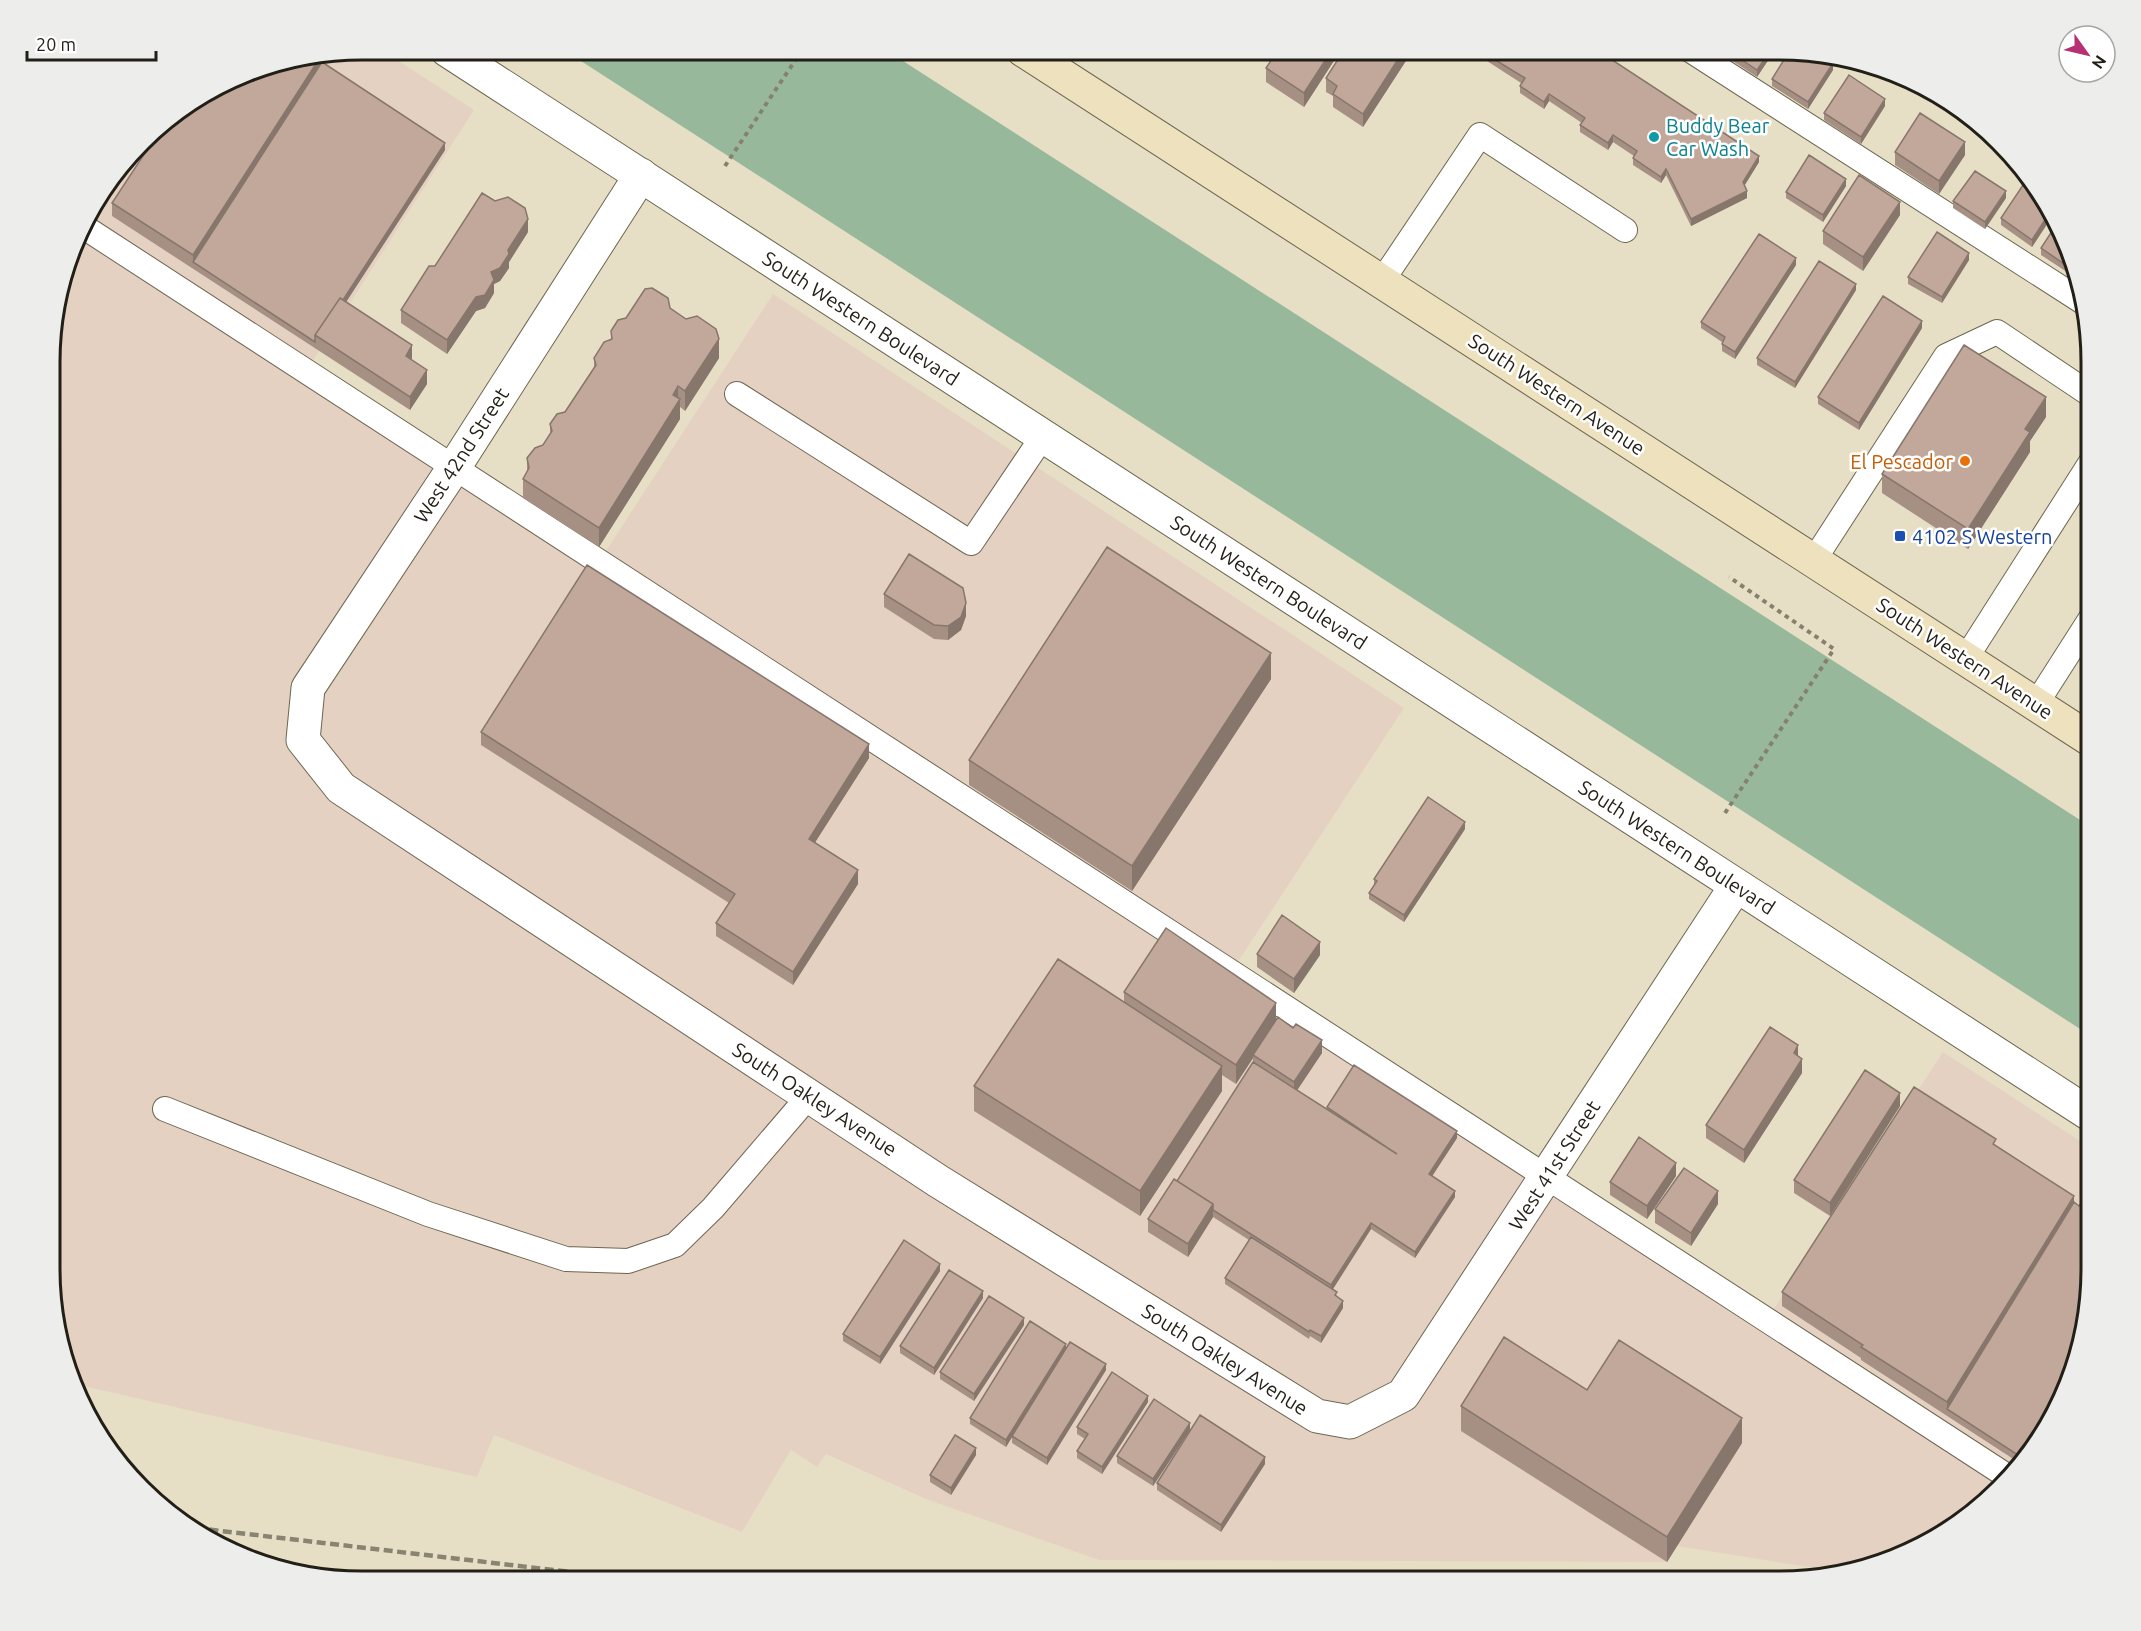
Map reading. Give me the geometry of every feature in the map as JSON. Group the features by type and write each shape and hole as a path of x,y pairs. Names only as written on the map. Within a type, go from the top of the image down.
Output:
{"main road":[{"name":"South Western Avenue","path":"1039,60 2081,733"}],"street":[{"name":"South Western Boulevard","path":"462,60 2081,1109"},
{"name":"West 42nd Street","path":"303,740 308,687 455,466 641,176"},
{"name":"South Oakley Avenue","path":"303,740 341,788 938,1181 1317,1416 1350,1422"},
{"name":"West 41st Street","path":"1350,1422 1403,1395 1736,886"}],"lane":[{"path":"1706,60 2074,296"},
{"path":"1382,281 1480,135 1625,230"},
{"path":"90,231 1547,1175 2002,1472"},
{"path":"1814,560 1946,356 1997,332 2081,388"},
{"path":"737,394 971,543 1043,436"},
{"path":"1966,658 2081,478"},
{"path":"2036,704 2081,634"},
{"path":"165,1109 428,1214 566,1259 628,1261 675,1245 713,1208 809,1096"}],"path":[{"path":"724,166 795,60"},
{"path":"1725,813 1834,649 1729,577"}],"shaded area":[{"path":"397,60 474,110 307,370 600,560 773,294 1404,708 1232,971 1767,1319 1943,1052 2081,1142 2081,1269 2078,1308 2065,1366 2041,1420 2006,1468 1963,1509 1912,1540 1876,1555 1838,1565 1816,1568 1677,1546 1667,1562 1099,1560 926,1499 826,1454 817,1467 791,1450 742,1532 494,1435 477,1477 84,1386 70,1347 63,1308 60,1269 60,362 66,303 76,265 100,211 122,178 163,135 194,111 229,91 265,76 303,66 342,61"}],"green space":[{"path":"579,60 902,60 2081,821 2081,1030"}],"building":[{"path":"1271,60 1325,60 1304,93 1266,68"},
{"path":"1338,60 1398,60 1363,114 1333,94 1337,86 1326,78"},
{"name":"Buddy Bear Car Wash","path":"1495,60 1612,60 1759,156 1743,182 1747,191 1691,219 1666,169 1661,177 1633,158 1637,151 1613,135 1608,143 1580,125 1585,118 1549,94 1544,102 1520,86 1525,78"},
{"path":"1742,60 1764,60 1757,70"},
{"path":"1784,60 1832,65 1808,102 1772,79"},
{"path":"321,63 445,143 343,300 340,298 315,335 315,342 193,262"},
{"path":"316,64 193,255 112,203 145,153 178,122 194,111 229,91 265,76"},
{"path":"1849,75 1885,99 1861,137 1824,113"},
{"path":"1920,113 1965,142 1939,181 1895,152"},
{"path":"1809,155 1846,179 1823,215 1786,192"},
{"path":"1975,171 2006,191 1985,222 1953,201"},
{"path":"1859,175 1900,202 1863,257 1823,231"},
{"path":"2023,185 2045,219 2032,240 2001,218"},
{"path":"482,193 495,201 508,197 525,208 528,219 508,250 509,254 500,268 491,272 494,280 485,295 476,297 447,340 401,310 429,266 435,266"},
{"path":"1937,232 1969,253 1942,297 1908,277"},
{"path":"2051,232 2065,264 2041,248"},
{"path":"1759,234 1796,258 1735,352 1722,344 1725,337 1701,322"},
{"path":"1819,261 1856,284 1795,382 1757,358"},
{"path":"652,288 668,298 670,308 686,319 697,316 716,329 719,339 685,391 678,386 673,395 680,399 599,528 523,479 529,468 527,458 535,448 543,445 552,431 550,424 557,414 565,412 596,365 594,358 604,342 612,339 611,331 618,320 626,318 645,289"},
{"path":"1883,296 1922,321 1859,423 1818,397"},
{"path":"340,298 412,345 406,356 427,370 410,397 315,335"},
{"path":"1964,345 2046,397 2025,429 2030,432 1968,529 1882,474"},
{"path":"1107,547 1271,653 1132,866 969,760"},
{"path":"909,554 963,588 966,603 961,617 948,626 934,625 884,594"},
{"path":"587,565 869,744 809,839 858,870 793,972 716,923 735,894 481,732"},
{"path":"1428,797 1465,822 1404,915 1369,893 1377,881 1374,879"},
{"path":"1282,915 1320,942 1294,979 1257,954"},
{"path":"1166,928 1276,1003 1236,1065 1124,992"},
{"path":"1058,959 1222,1066 1140,1191 974,1086"},
{"path":"1278,1017 1293,1028 1296,1024 1322,1040 1294,1082 1253,1055"},
{"path":"1770,1027 1798,1045 1794,1053 1802,1059 1744,1150 1706,1125"},
{"path":"1253,1062 1397,1154 1327,1107 1354,1065 1457,1131 1429,1174 1455,1191 1415,1252 1371,1223 1331,1285 1213,1210 1213,1204 1177,1181"},
{"path":"1865,1070 1900,1093 1830,1203 1794,1180"},
{"path":"1914,1087 1996,1139 1993,1144 2074,1196 1947,1402 1861,1347 1863,1345 1782,1292"},
{"path":"1639,1137 1676,1163 1647,1206 1610,1182"},
{"path":"1684,1168 1718,1191 1691,1233 1655,1209"},
{"path":"1174,1179 1213,1204 1188,1244 1148,1219"},
{"path":"2074,1202 2079,1206 2081,1203 2080,1289 2071,1347 2050,1402 2030,1437 2017,1455 1947,1409"},
{"path":"1251,1237 1337,1292 1335,1295 1343,1301 1321,1336 1310,1330 1309,1332 1225,1278"},
{"path":"904,1240 940,1264 880,1357 843,1334"},
{"path":"949,1270 983,1291 934,1368 900,1346"},
{"path":"989,1296 1024,1318 974,1394 940,1372"},
{"path":"1030,1321 1066,1344 1006,1440 970,1418"},
{"path":"1504,1337 1587,1390 1619,1340 1742,1418 1667,1537 1461,1406"},
{"path":"1070,1342 1106,1364 1047,1458 1012,1436"},
{"path":"1112,1372 1148,1396 1102,1467 1077,1451 1088,1434 1077,1427"},
{"path":"1154,1399 1190,1423 1153,1479 1117,1456"},
{"path":"1200,1415 1265,1457 1221,1525 1157,1483"},
{"path":"955,1435 976,1448 951,1488 930,1475"}],"railway":[{"path":"209,1529 562,1571"}],"place":[{"name":"Buddy Bear Car Wash","path":"1654,137"},
{"name":"El Pescador","path":"1965,461"},
{"name":"4102 S Western","path":"1900,536"}]}
